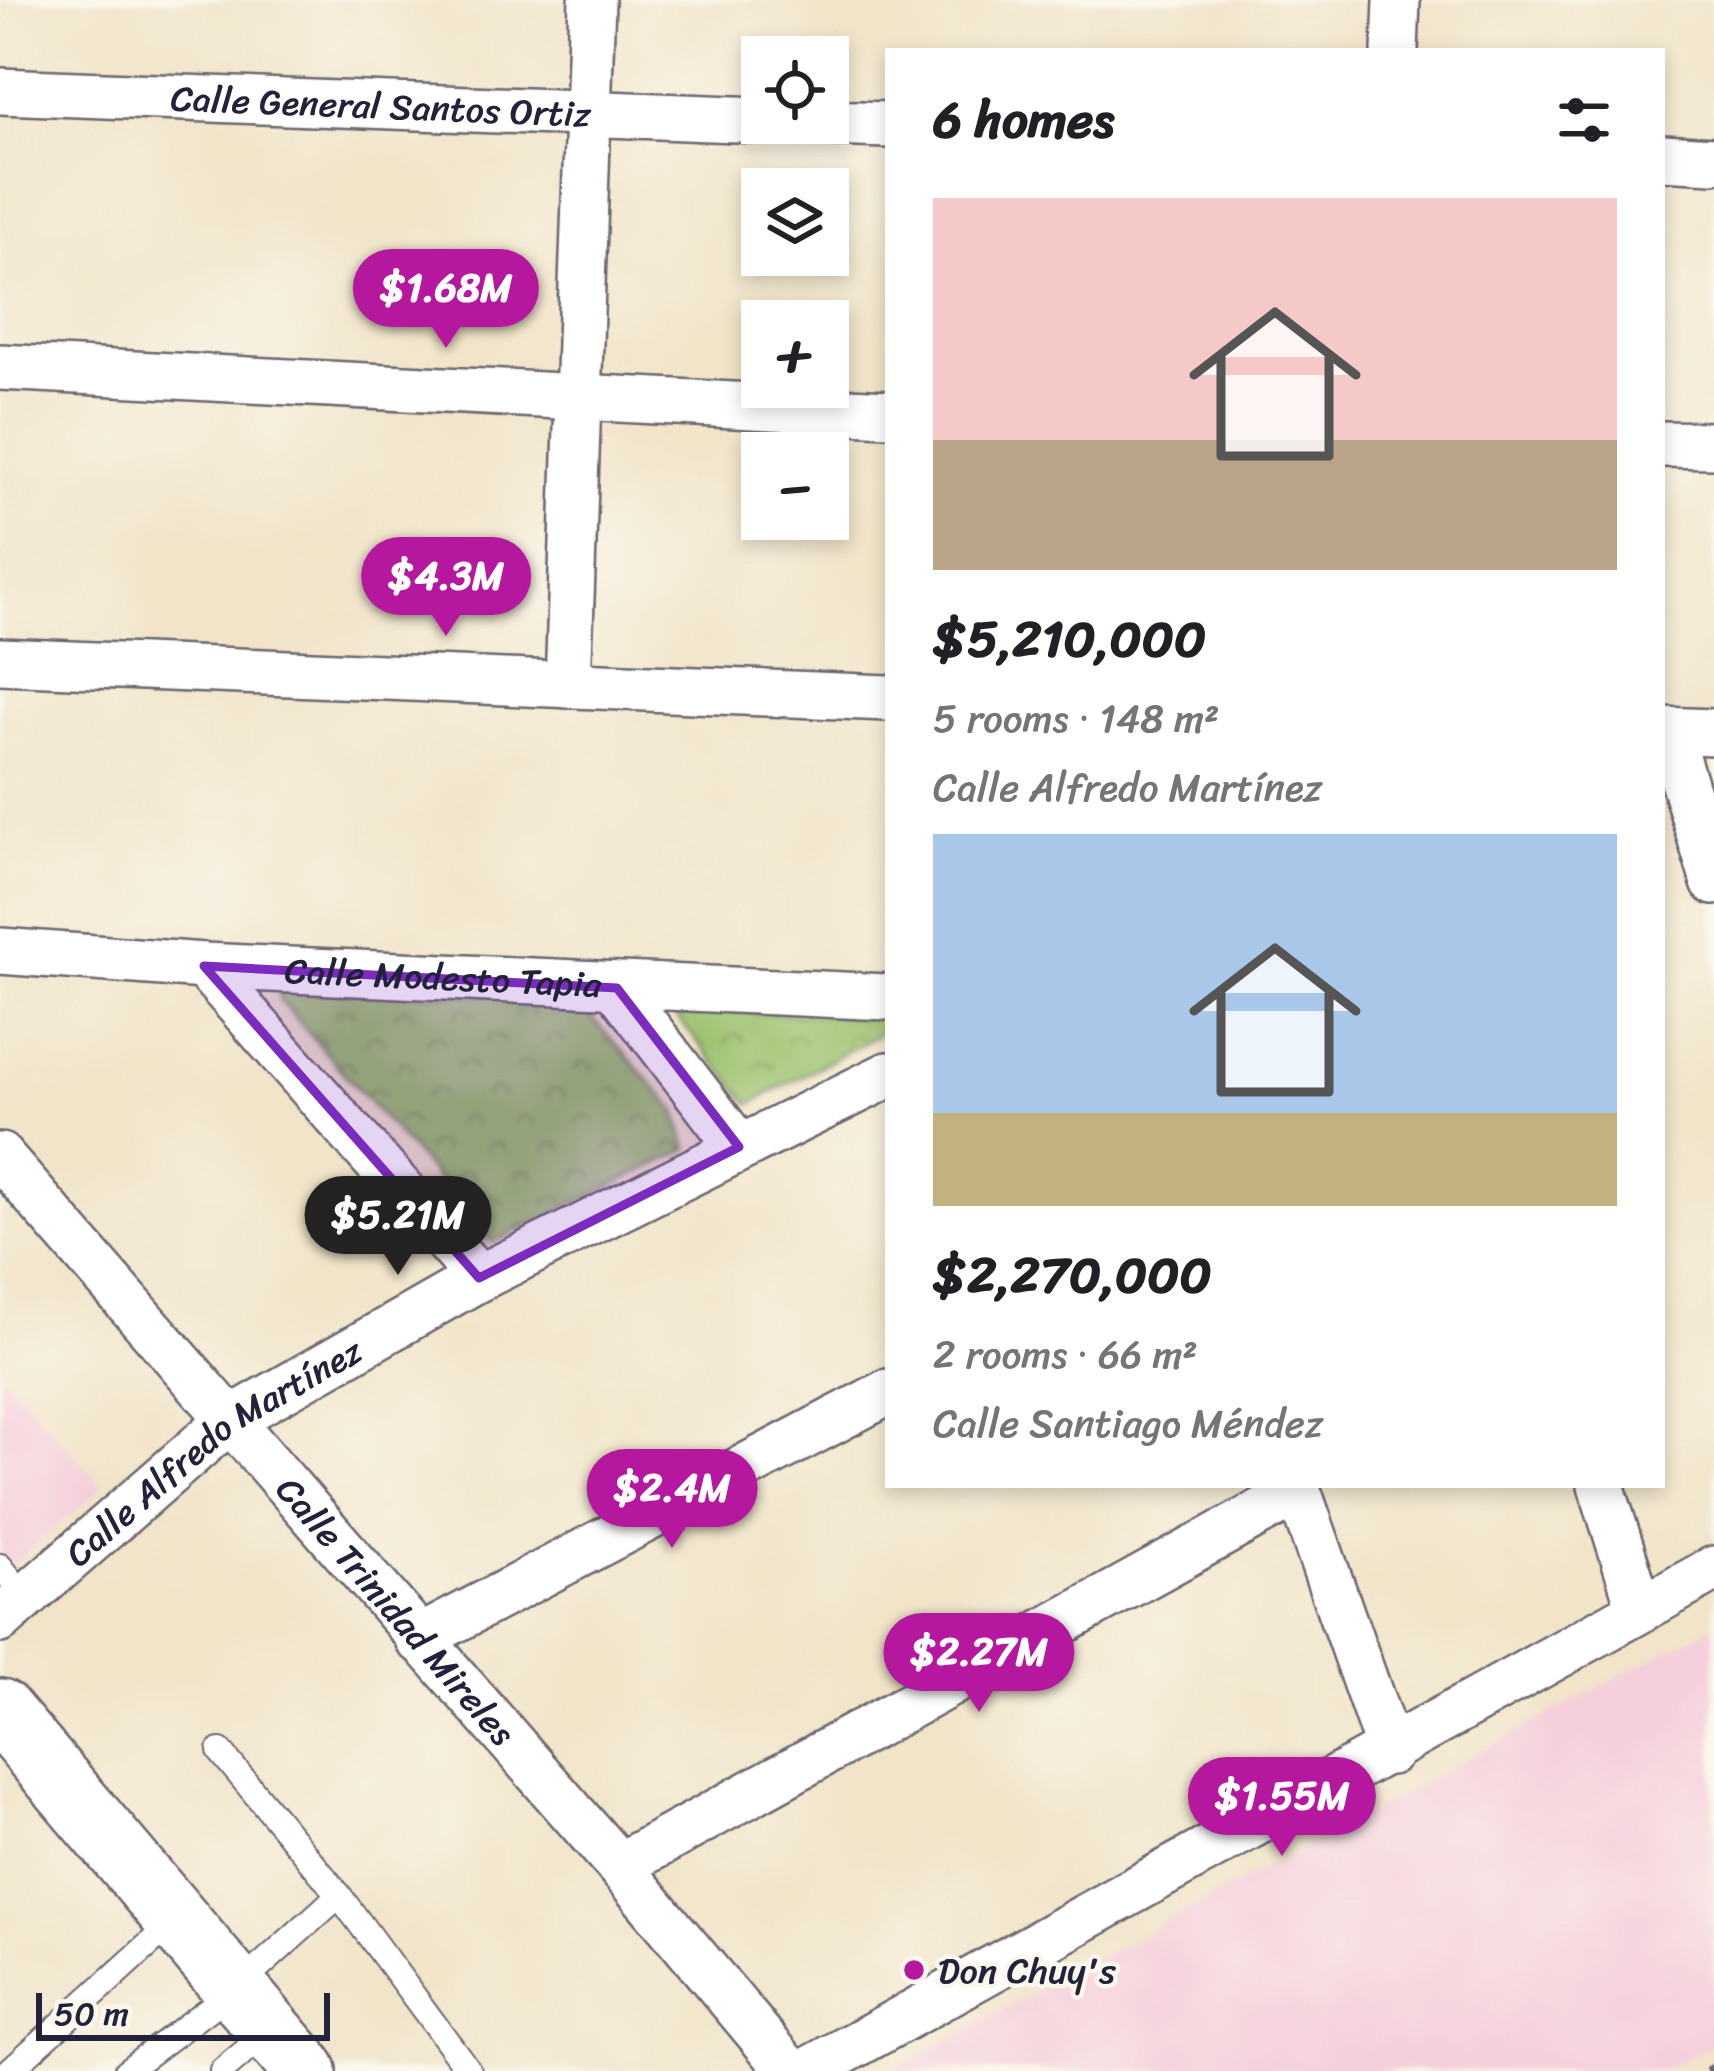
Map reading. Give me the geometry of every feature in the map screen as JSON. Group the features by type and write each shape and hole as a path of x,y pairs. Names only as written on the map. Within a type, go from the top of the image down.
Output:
{"main road":[{"path":"0,1711 270,2030"}],"street":[{"path":"568,685 592,0"},
{"path":"1394,48 1397,0"},
{"name":"Calle General Santos Ortiz","path":"0,91 741,119"},
{"path":"849,124 885,125"},
{"path":"1665,158 1714,160"},
{"path":"0,367 885,412"},
{"path":"1665,444 1714,445"},
{"path":"0,661 885,698"},
{"path":"1714,733 1665,730 1714,882"},
{"name":"Calle Modesto Tapia","path":"0,951 617,988 885,998"},
{"path":"204,966 479,1278"},
{"path":"617,988 739,1147"},
{"name":"Calle Alfredo Martínez","path":"9,1594 228,1421 479,1278 885,1076"},
{"name":"Calle Trinidad Mireles","path":"0,1156 620,1866 790,2071"},
{"path":"418,1639 885,1393"},
{"path":"620,1866 1296,1488 1390,1752"},
{"path":"1601,1488 1640,1609"},
{"path":"808,2071 1714,1569"}],"lane":[{"path":"220,1751 339,1895 470,2071"},
{"path":"222,2071 270,2030 339,1895"},
{"path":"9,2071 177,1920"},
{"path":"127,2071 270,2030"}],"highlighted area":[{"path":"204,966 617,988 739,1147 479,1278"}],"shaded area":[{"path":"0,1373 104,1487 0,1575"},
{"path":"1714,1625 1714,2044 1660,2071 891,2071"}],"green space":[{"path":"281,990 572,996 676,1110 688,1149 493,1243 279,999"},
{"path":"669,1008 885,1018 885,1031 750,1104"}],"place":[{"name":"Don Chuy's","path":"914,1970"}]}
